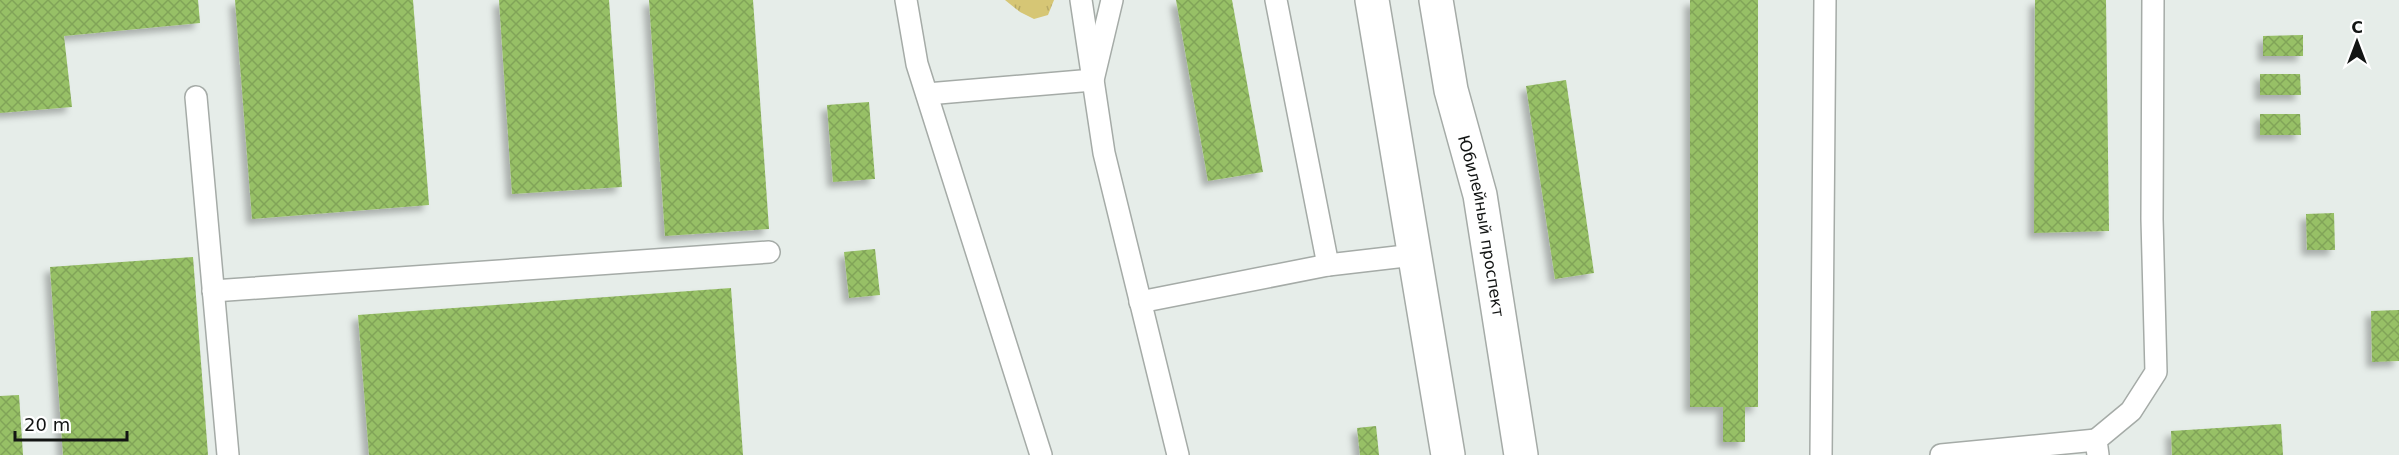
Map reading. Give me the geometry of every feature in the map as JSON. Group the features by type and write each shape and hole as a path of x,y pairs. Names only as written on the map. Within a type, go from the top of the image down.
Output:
{"main road":[{"path":"1372,0 1448,455"},
{"name":"Юбилейный проспект","path":"1436,0 1451,90 1480,195 1521,455"}],"lane":[{"path":"906,0 917,64 1041,455"},
{"path":"1081,0 1104,153 1178,455"},
{"path":"1093,81 1112,0"},
{"path":"1276,0 1328,265"},
{"path":"1821,455 1825,0"},
{"path":"1941,455 2097,448 2131,411 2156,372 2152,219 2153,0"},
{"path":"927,94 1093,81"},
{"path":"196,97 228,455"},
{"path":"213,291 769,252"},
{"path":"1140,302 1328,265 1414,255"}],"green space":[{"path":"1005,0 1054,0 1048,15 1034,19 1020,12"}],"building":[{"path":"0,0 198,0 200,23 64,36 72,107 0,113"},
{"path":"235,0 413,0 429,205 252,219"},
{"path":"499,0 609,0 622,187 512,194"},
{"path":"649,0 753,0 769,229 665,236"},
{"path":"1176,0 1232,0 1263,172 1208,181"},
{"path":"1690,0 1758,0 1758,407 1745,407 1745,442 1723,442 1723,407 1690,407"},
{"path":"2035,0 2106,0 2109,231 2034,233"},
{"path":"2303,35 2303,56 2263,56 2263,36"},
{"path":"2260,74 2300,74 2301,95 2260,95"},
{"path":"1566,80 1594,273 1555,279 1526,86"},
{"path":"869,102 875,179 833,182 827,105"},
{"path":"2260,114 2300,114 2301,135 2260,135"},
{"path":"2334,213 2335,250 2307,250 2306,214"},
{"path":"875,249 880,295 849,298 844,252"},
{"path":"193,257 208,455 63,455 50,267"},
{"path":"731,288 743,455 369,455 358,315"},
{"path":"2399,310 2399,361 2372,362 2371,311"},
{"path":"19,395 23,455 0,455 0,396"},
{"path":"2281,424 2283,455 2172,455 2171,431"},
{"path":"1376,426 1379,455 1360,455 1357,428"}]}
